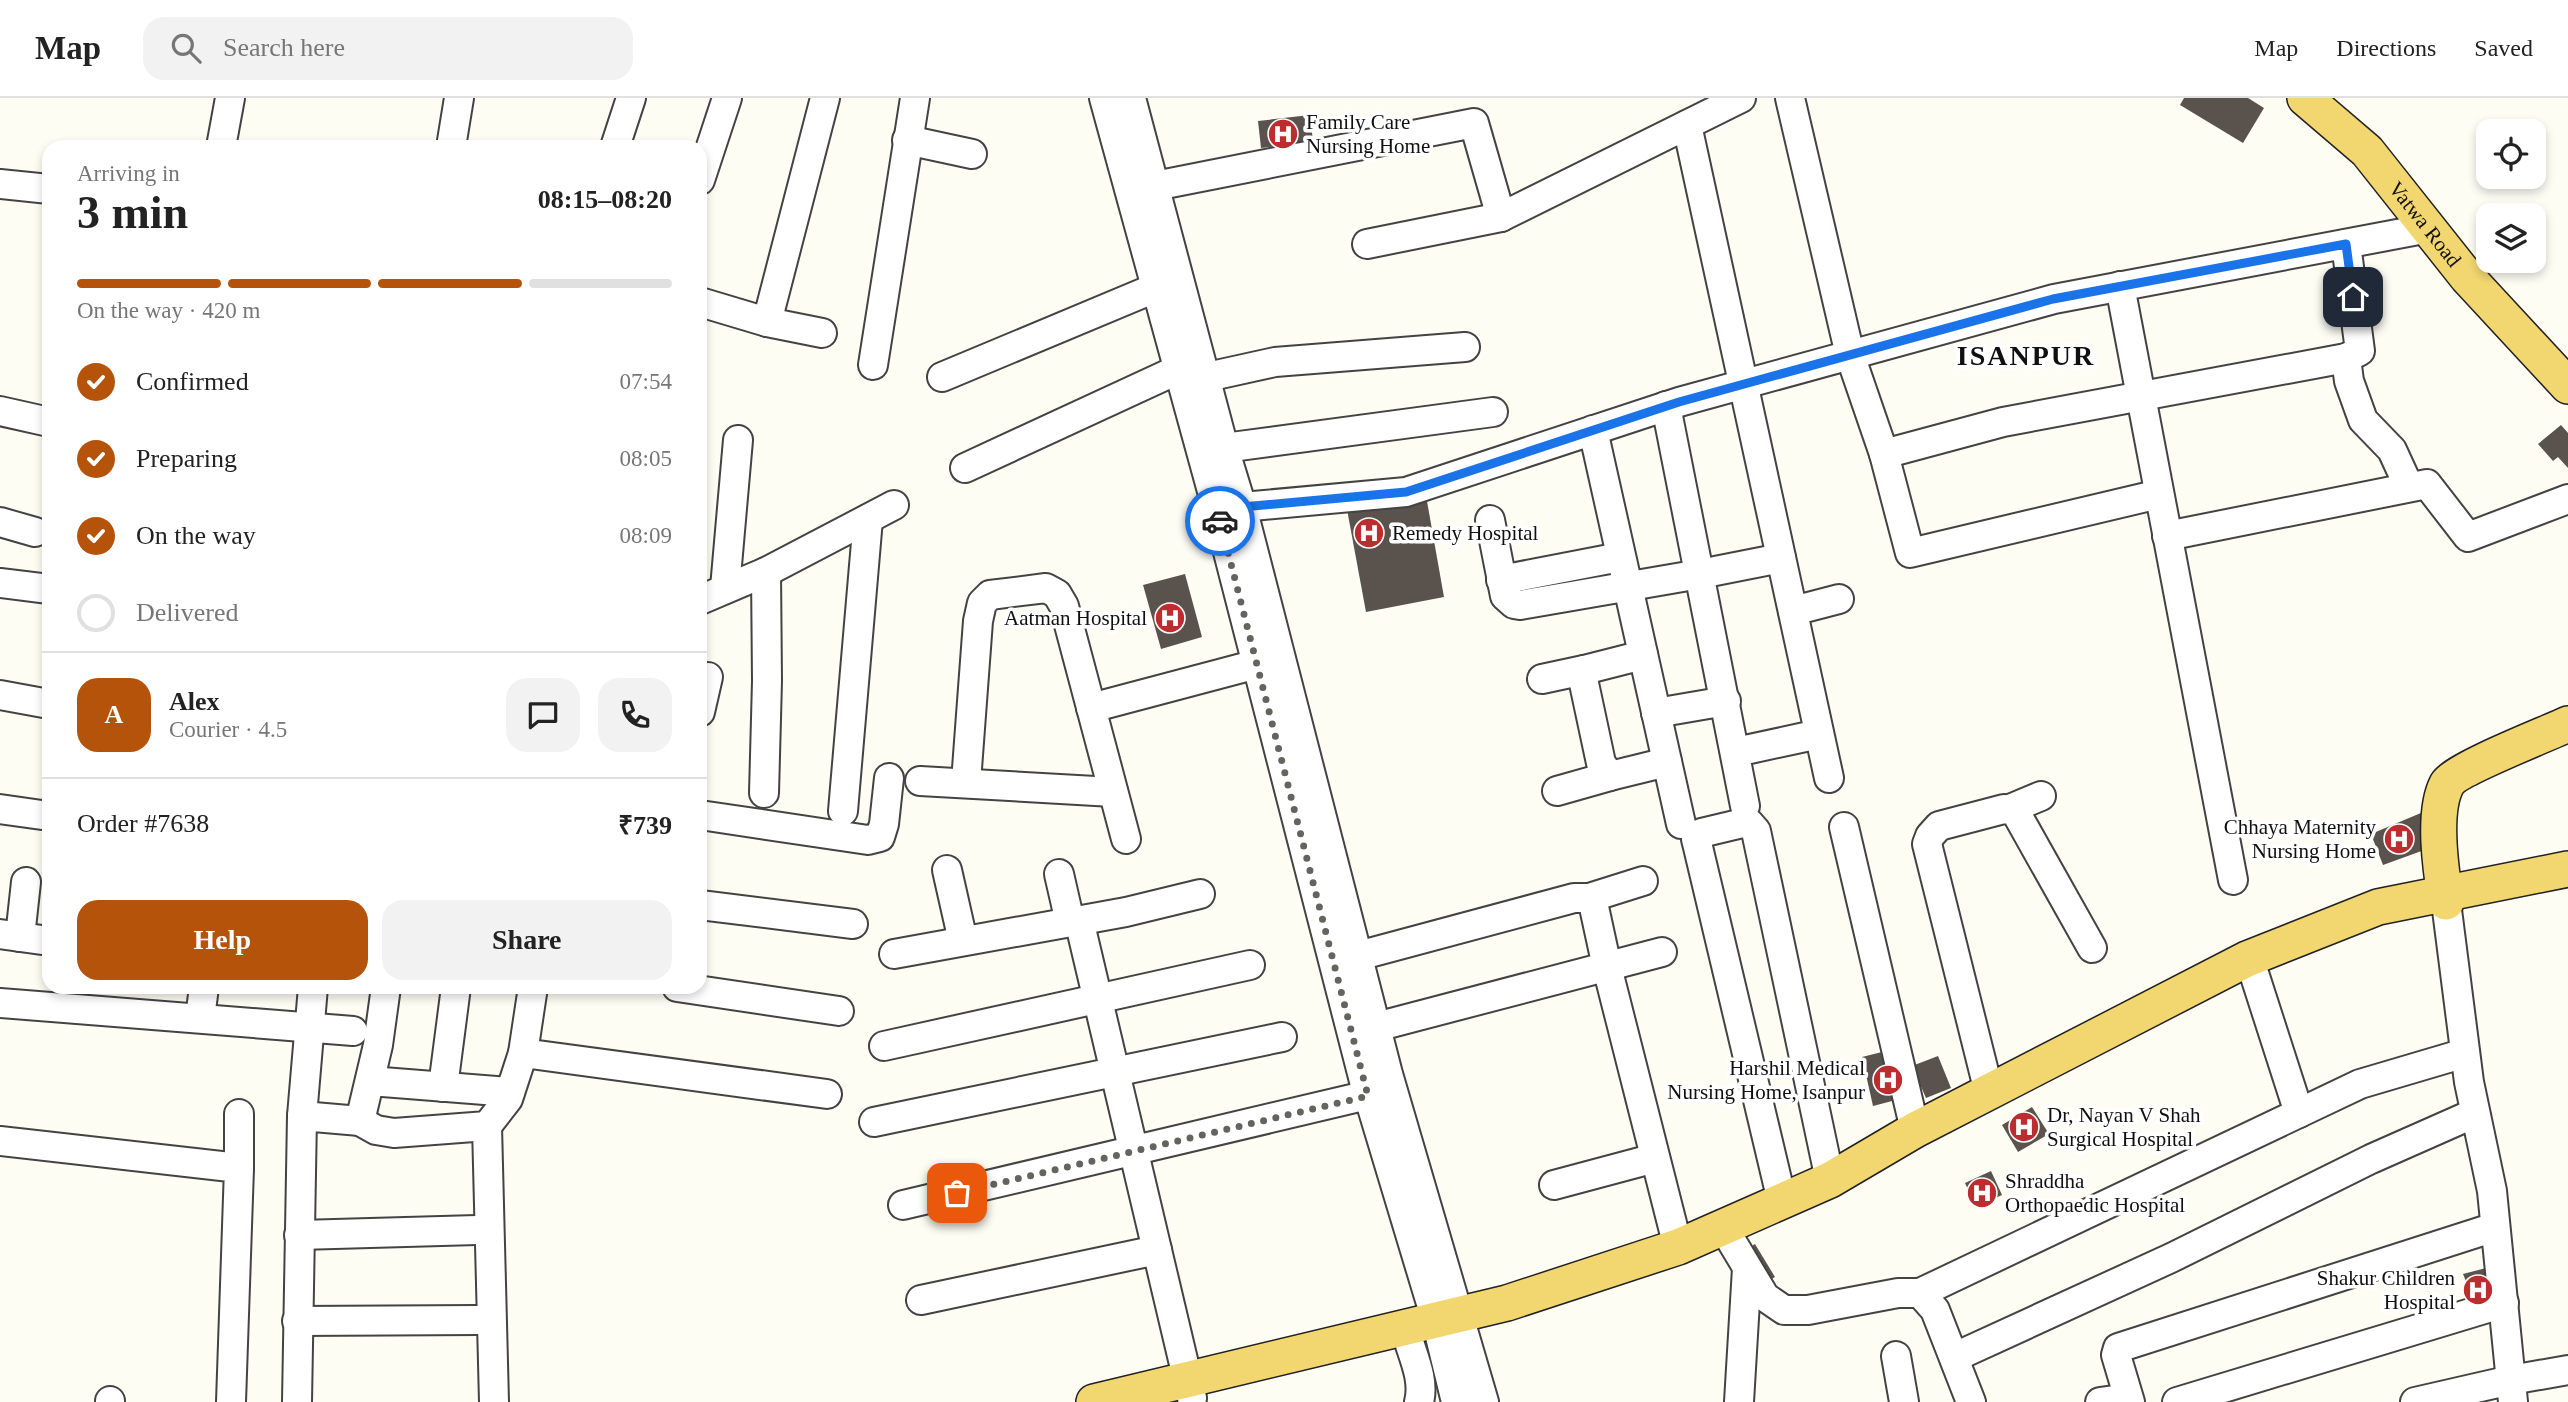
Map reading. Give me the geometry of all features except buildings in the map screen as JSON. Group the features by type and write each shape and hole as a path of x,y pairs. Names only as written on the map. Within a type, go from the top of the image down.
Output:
{"main road":[{"name":"Vatwa Road","path":"2305,98 2367,151 2467,276 2568,386"},
{"path":"2445,898 2439,832 2442,801 2448,782 2479,763 2568,724"},
{"path":"1094,1402 1185,1393 1442,1330 1512,1320 1683,1265 1734,1245 2049,1071 2252,967 2381,916 2568,869"},
{"path":"1442,1330 1507,1303 1678,1247 1734,1245 1782,1201 1830,1180 1915,1130 2248,959 2378,906 2568,879"}],"street":[{"path":"222,140 230,98"},
{"path":"452,140 459,98"},
{"path":"617,140 631,98"},
{"path":"707,159 727,98"},
{"path":"767,322 825,98"},
{"path":"873,365 915,98"},
{"path":"1104,98 1177,370 1230,510 1358,956 1376,1027 1456,1402"},
{"path":"1130,98 1207,376 1224,448 1230,510 1257,664 1368,1096 1442,1330 1484,1402"},
{"path":"1367,244 1502,217 1741,98"},
{"path":"1790,98 1850,355 1884,454 1910,553 2159,494"},
{"path":"1155,186 1474,123 1502,217"},
{"path":"1686,125 1829,778"},
{"path":"907,140 972,153"},
{"path":"0,184 42,188"},
{"path":"1230,510 1406,492 1666,406 2053,299 2429,228"},
{"path":"1884,454 2003,422 2346,358 2360,351 2346,244"},
{"path":"2120,286 2233,880"},
{"path":"942,377 1156,288"},
{"path":"707,304 767,322 822,332"},
{"path":"1207,376 1275,362 1465,347"},
{"path":"2346,358 2349,381 2363,419 2392,450 2409,488"},
{"path":"965,468 1177,370"},
{"path":"1666,406 1745,806"},
{"path":"0,411 42,420"},
{"path":"1224,448 1493,412"},
{"path":"1593,430 1681,824"},
{"path":"725,588 738,440"},
{"path":"2167,536 2427,484 2468,537 2568,499"},
{"path":"707,598 766,572 894,505"},
{"path":"843,811 868,519"},
{"path":"1490,520 1505,596 1514,604 1520,605 1781,558"},
{"path":"0,522 35,533"},
{"path":"1501,579 1620,557"},
{"path":"764,793 766,572"},
{"path":"0,583 42,588"},
{"path":"966,782 978,621 982,603 990,594 1046,588 1057,594 1065,606 1126,839"},
{"path":"1793,611 1839,599"},
{"path":"1542,678 1643,655"},
{"path":"1091,708 1257,664"},
{"path":"1584,670 1601,762 1610,776"},
{"path":"707,681 708,677"},
{"path":"0,695 42,703"},
{"path":"1656,713 1726,701"},
{"path":"1736,752 1819,734"},
{"path":"1557,791 1667,762"},
{"path":"707,815 868,840 880,837 889,778"},
{"path":"920,781 1113,792"},
{"path":"1989,1092 1927,844 1939,826 2010,808 2040,796"},
{"path":"2010,808 2092,948"},
{"path":"0,809 42,815"},
{"path":"1782,1201 1696,839 1700,833 1743,823 1749,823 1756,831 1830,1180"},
{"path":"1844,827 1915,1130"},
{"path":"947,870 962,941"},
{"path":"1059,874 1098,999 1157,1250 1185,1393"},
{"path":"1358,956 1574,898 1589,898 1643,881"},
{"path":"26,882 10,935 42,940"},
{"path":"894,954 1074,921 1200,894"},
{"path":"1589,898 1594,907 1678,1247"},
{"path":"2445,898 2465,1053 2492,1191 2512,1391"},
{"path":"707,906 853,924"},
{"path":"1376,1027 1662,952"},
{"path":"884,1046 1250,965"},
{"path":"2252,967 2299,1113"},
{"path":"707,991 839,1011"},
{"path":"200,1018 203,994"},
{"path":"297,1402 302,1116 312,994"},
{"path":"360,1121 378,1045 385,994"},
{"path":"443,1087 455,994"},
{"path":"494,1402 487,1126 508,1099 523,1053 532,994"},
{"path":"0,1003 353,1031"},
{"path":"874,1122 1282,1037"},
{"path":"523,1053 827,1094"},
{"path":"1734,1245 1765,1297 1784,1310 1808,1310 1898,1293 1920,1293 2360,1084 2465,1053"},
{"path":"370,1081 510,1092"},
{"path":"903,1205 1368,1096"},
{"path":"1955,1357 2171,1258 2371,1159 2475,1113"},
{"path":"232,1402 239,1114"},
{"path":"302,1116 360,1121 376,1130 394,1133 487,1126"},
{"path":"0,1141 239,1168"},
{"path":"1553,1185 1655,1158"},
{"path":"2100,1402 2129,1400 2116,1355 2118,1348 2495,1227"},
{"path":"299,1235 477,1230"},
{"path":"1734,1245 1739,1402"},
{"path":"921,1300 1157,1250"},
{"path":"1920,1293 1935,1310 1971,1402"},
{"path":"2177,1402 2504,1303"},
{"path":"297,1321 479,1320"},
{"path":"1419,1402 1420,1378 1442,1330"},
{"path":"1896,1356 1904,1402"},
{"path":"2415,1402 2512,1391 2568,1370"}],"way so far":[{"path":"957,1193 1368,1096 1220,521"}],"place":[{"name":"Family Care Nursing Home","path":"1283,134"},
{"name":"Remedy Hospital","path":"1369,533"},
{"name":"Aatman Hospital","path":"1170,618"},
{"name":"Chhaya Maternity Nursing Home","path":"2399,839"},
{"name":"Harshil Medical Nursing Home, Isanpur","path":"1888,1080"},
{"name":"Dr, Nayan V Shah Surgical Hospital","path":"2024,1127"},
{"name":"Shraddha Orthopaedic Hospital","path":"1982,1193"},
{"name":"Shakur Children Hospital","path":"2478,1290"}],"district":[{"name":"ISANPUR","path":"2026,355"}],"route":[{"path":"1220,521 1218,513 1242,507 1406,492 1679,402 2053,299 2346,244 2353,297"}]}
